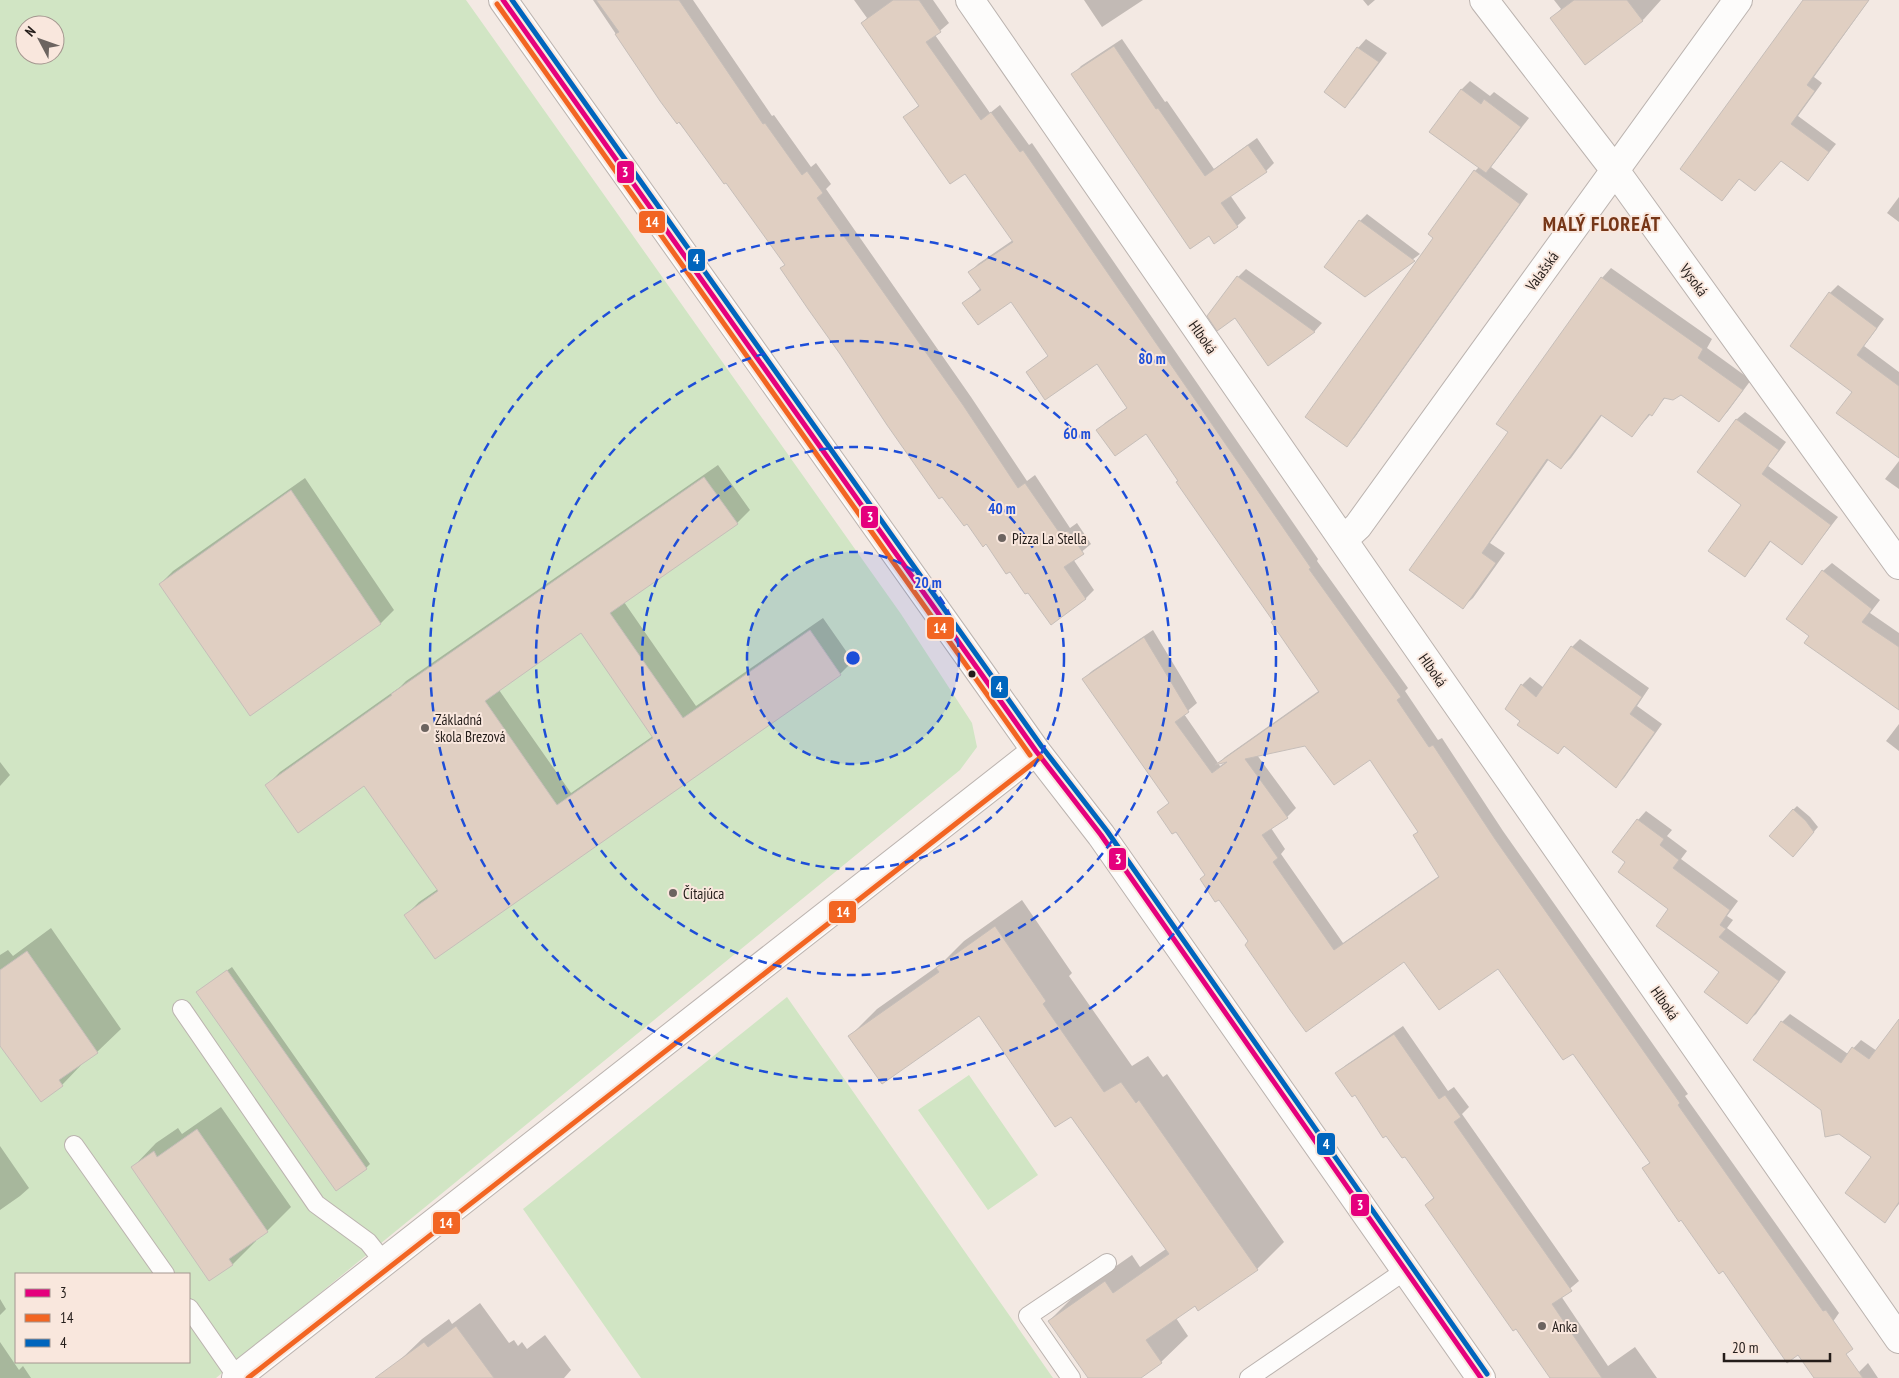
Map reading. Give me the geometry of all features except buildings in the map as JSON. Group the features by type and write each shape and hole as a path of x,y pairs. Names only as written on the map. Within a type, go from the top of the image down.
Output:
{"street":[{"path":"503,0 1036,751 1101,835 1480,1378"},
{"name":"Hlboká","path":"970,0 1899,1339"},
{"name":"Vysoká","path":"1484,0 1614,169 1899,565"},
{"name":"Valašská","path":"1343,540 1358,526 1614,169 1738,0"},
{"path":"237,1377 1036,751"}],"lane":[{"path":"182,1010 316,1204 368,1242 384,1262"},
{"path":"74,1145 164,1273"},
{"path":"1071,1378 1028,1316 1107,1263"},
{"path":"1249,1378 1406,1270"},
{"path":"190,1309 237,1377"}],"green space":[{"path":"0,0 466,0 901,614 972,723 977,747 960,770 216,1378 0,1378"},
{"path":"787,997 1053,1378 641,1378 523,1209"},
{"path":"969,1075 1038,1175 988,1210 918,1110"}],"transit line":[{"name":"3","path":"503,0 1036,751 1101,835 1481,1378"},
{"name":"4","path":"512,0 1042,747 1107,831 1487,1374"},
{"name":"14","path":"497,4 1030,755"},
{"name":"14","path":"248,1378 1041,757"}],"place":[{"name":"Pizza La Stella","path":"1002,538"},
{"name":"Základná škola Brezová","path":"425,728"},
{"name":"Čítajúca","path":"673,893"},
{"name":"Anka","path":"1542,1326"}],"district":[{"name":"MALÝ FLOREÁT","path":"1602,224"}]}
